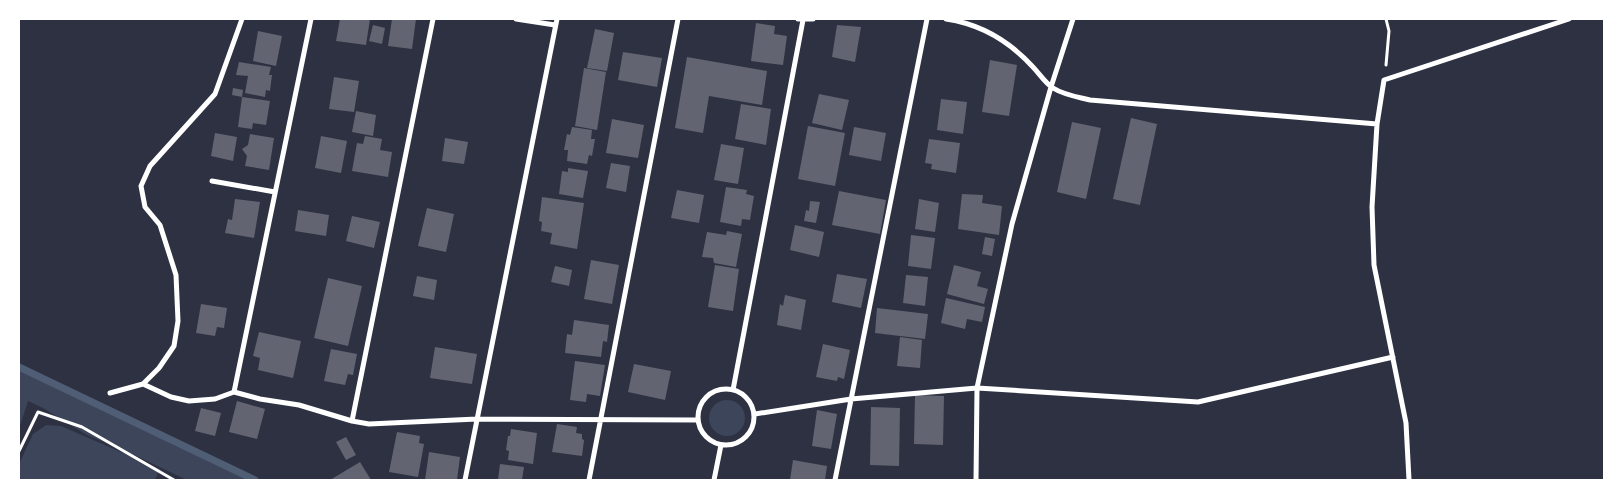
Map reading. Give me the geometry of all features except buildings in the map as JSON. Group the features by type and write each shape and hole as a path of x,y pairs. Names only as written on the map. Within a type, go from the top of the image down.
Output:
{"street":[{"path":"110,393 143,384 159,368 174,346 178,321 176,275 160,225 145,207 141,186 150,166 215,94 242,19"},
{"path":"234,392 311,19"},
{"path":"352,421 433,19"},
{"path":"466,480 556,22 516,19"},
{"path":"589,480 678,19"},
{"path":"733,390 800,19 812,19"},
{"path":"835,480 927,19"},
{"path":"946,19 957,20 980,27 1011,45 1051,87 1060,92 1090,100 1377,124"},
{"path":"976,480 977,388 1012,224 1051,87 1073,19"},
{"path":"1409,480 1406,423 1374,264 1372,207 1377,124 1384,80 1569,19"},
{"path":"212,181 275,192"},
{"path":"755,414 851,399 977,388 1198,402 1393,357"},
{"path":"143,384 171,397 190,402 215,399 234,392 260,400 299,405 352,421 369,424 477,419 698,420"},
{"path":"733,390 741,393 748,399 755,414 754,423 745,439 738,444 720,445 712,442 705,436 700,428 698,411 702,402 715,391 733,390"},
{"path":"714,480 720,445"}],"path":[{"path":"1384,80 1389,31 1386,19"},
{"path":"19,451 38,412 82,427 174,480"}],"shaded area":[{"path":"19,370 247,480 187,480 87,435 28,401 19,429"},
{"path":"727,400 734,401 740,405 744,411 744,425 740,431 734,435 727,436 720,435 714,431 710,425 709,418 710,411 714,405 720,401"},
{"path":"46,425 61,426 160,469 155,480 19,480 19,464 33,434"}],"waterway":[{"path":"19,367 255,480"}]}
